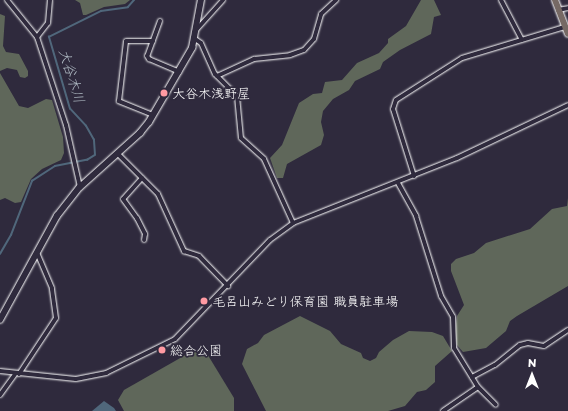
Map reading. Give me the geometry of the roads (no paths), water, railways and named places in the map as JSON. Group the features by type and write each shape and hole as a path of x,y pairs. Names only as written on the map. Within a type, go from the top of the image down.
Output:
{"main road":[{"path":"0,320 57,216 80,187 140,133 153,115 188,58 195,39 201,0"},
{"path":"555,0 568,34"}],"street":[{"path":"7,0 37,37 66,124 72,158 80,187"},
{"path":"37,37 48,23 50,0"},
{"path":"197,29 223,0"},
{"path":"217,76 254,59 290,55 304,50 314,39 321,14 336,0"},
{"path":"501,0 522,40"},
{"path":"558,10 568,8"},
{"path":"160,21 154,41 147,56 149,59 178,72"},
{"path":"414,176 393,105 401,97 462,58 565,26"},
{"path":"195,39 201,43 217,76 238,96 241,138 264,159 294,223"},
{"path":"153,115 119,101 126,41 154,41"},
{"path":"0,371 76,379 106,373 175,339 228,286 270,240 294,223 398,183 568,105"},
{"path":"118,153 161,199 184,251 199,256 228,286"},
{"path":"142,178 123,199 137,218 145,234 144,240"},
{"path":"398,183 416,216 439,291 453,317 454,348 478,387 496,405"},
{"path":"0,394 17,373 56,318 52,288 36,252"},
{"path":"472,377 495,365 520,345 528,343 544,346 568,330"},
{"path":"444,411 478,387"}],"water":[{"path":"104,401 116,411 92,411"}],"waterway":[{"name":"大谷木川","path":"0,254 11,235 32,181 55,166 87,160 95,155 94,140 86,126 70,109 49,37 101,11 128,7 134,0"}],"place":[{"name":"大谷木浅野屋","path":"164,93"},
{"name":"毛呂山みどり保育園 職員駐車場","path":"204,301"},
{"name":"総合公園","path":"162,350"}]}
